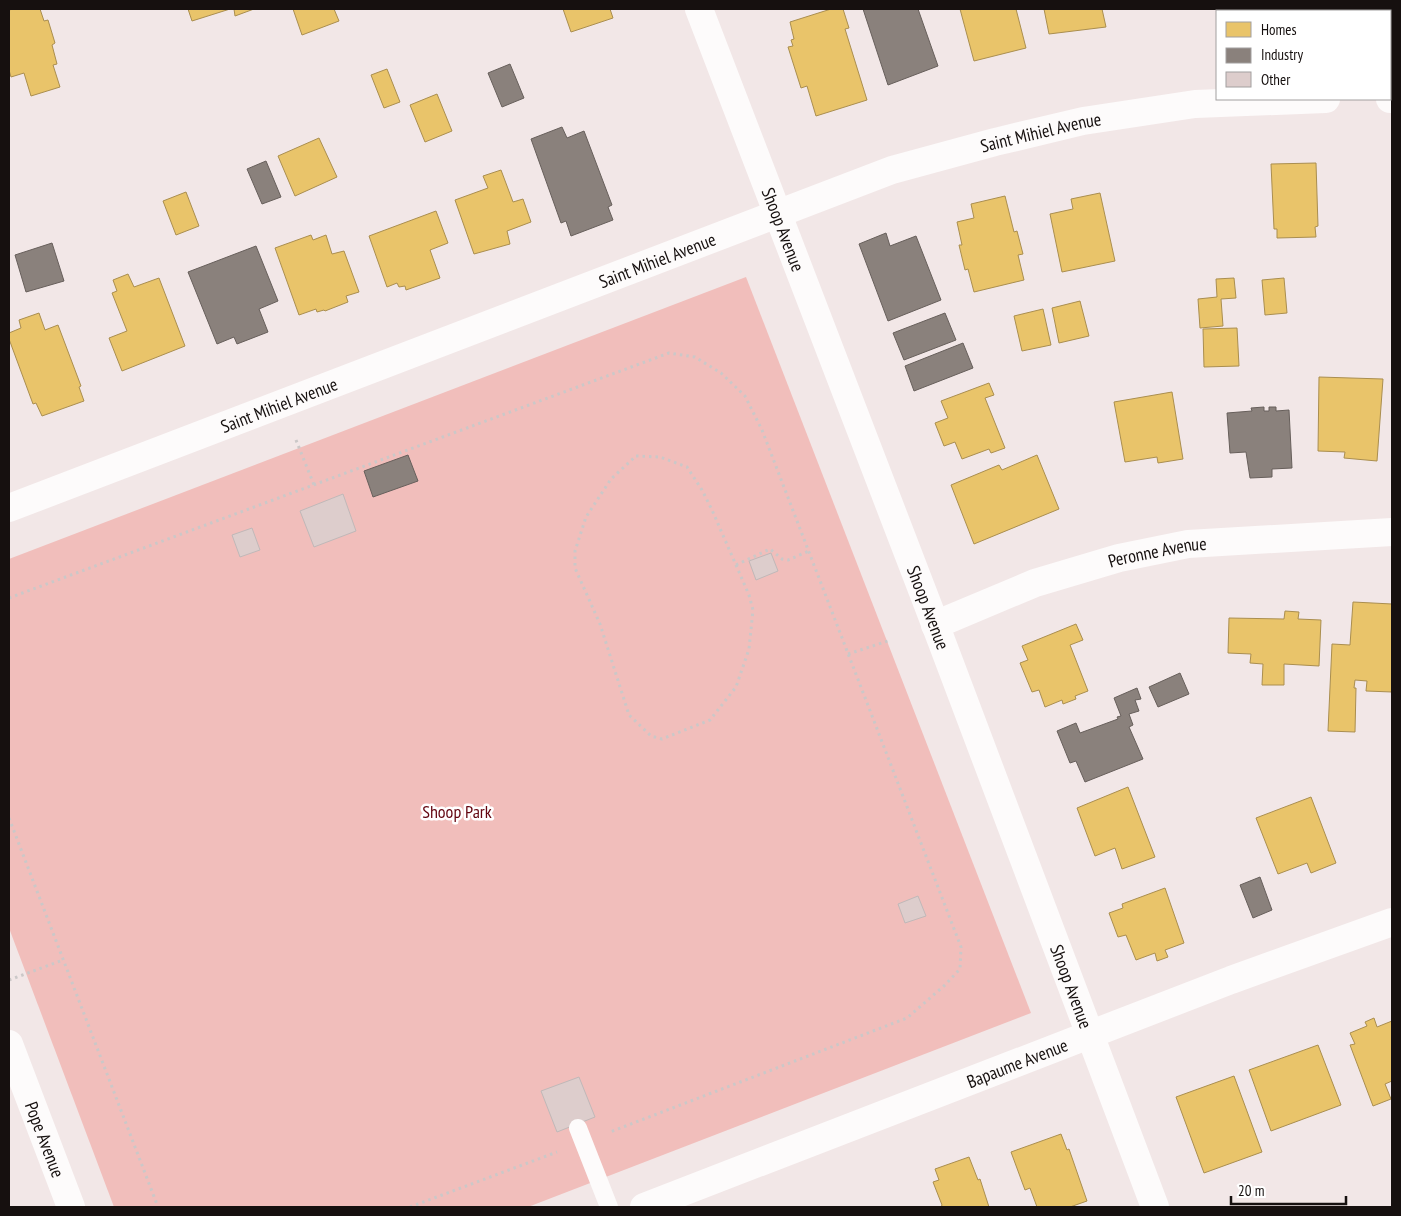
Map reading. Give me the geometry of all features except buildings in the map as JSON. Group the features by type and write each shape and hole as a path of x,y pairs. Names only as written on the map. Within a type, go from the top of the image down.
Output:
{"street":[{"name":"Shoop Avenue","path":"700,9 1155,1207"},
{"name":"Saint Mihiel Avenue","path":"9,508 892,170 995,142 1083,121 1195,104 1300,100"},
{"name":"Peronne Avenue","path":"935,626 1035,583 1119,558 1188,544 1392,532"},
{"name":"Bapaume Avenue","path":"644,1207 1231,980 1392,922"},
{"name":"Pope Avenue","path":"9,1044 71,1207"}],"lane":[{"path":"580,1135 609,1207"}],"path":[{"path":"9,598 669,353 694,357 721,373 745,396 762,430 961,947 960,968 945,985 907,1018 580,1135 410,1207"},
{"path":"296,440 314,485"},
{"path":"636,456 660,456 686,467 702,490 736,565 749,595 753,610 749,649 736,687 710,720 696,728 662,739 651,736 629,715 600,624 576,568 575,552 586,517 611,479 636,456"},
{"path":"736,565 770,549 782,559 788,560 809,551"},
{"path":"848,654 891,640"},
{"path":"9,818 158,1207"},
{"path":"9,980 63,960"}],"green space":[{"name":"Shoop Park","path":"746,277 1031,1013 528,1207 114,1207 9,928 9,559"}]}
